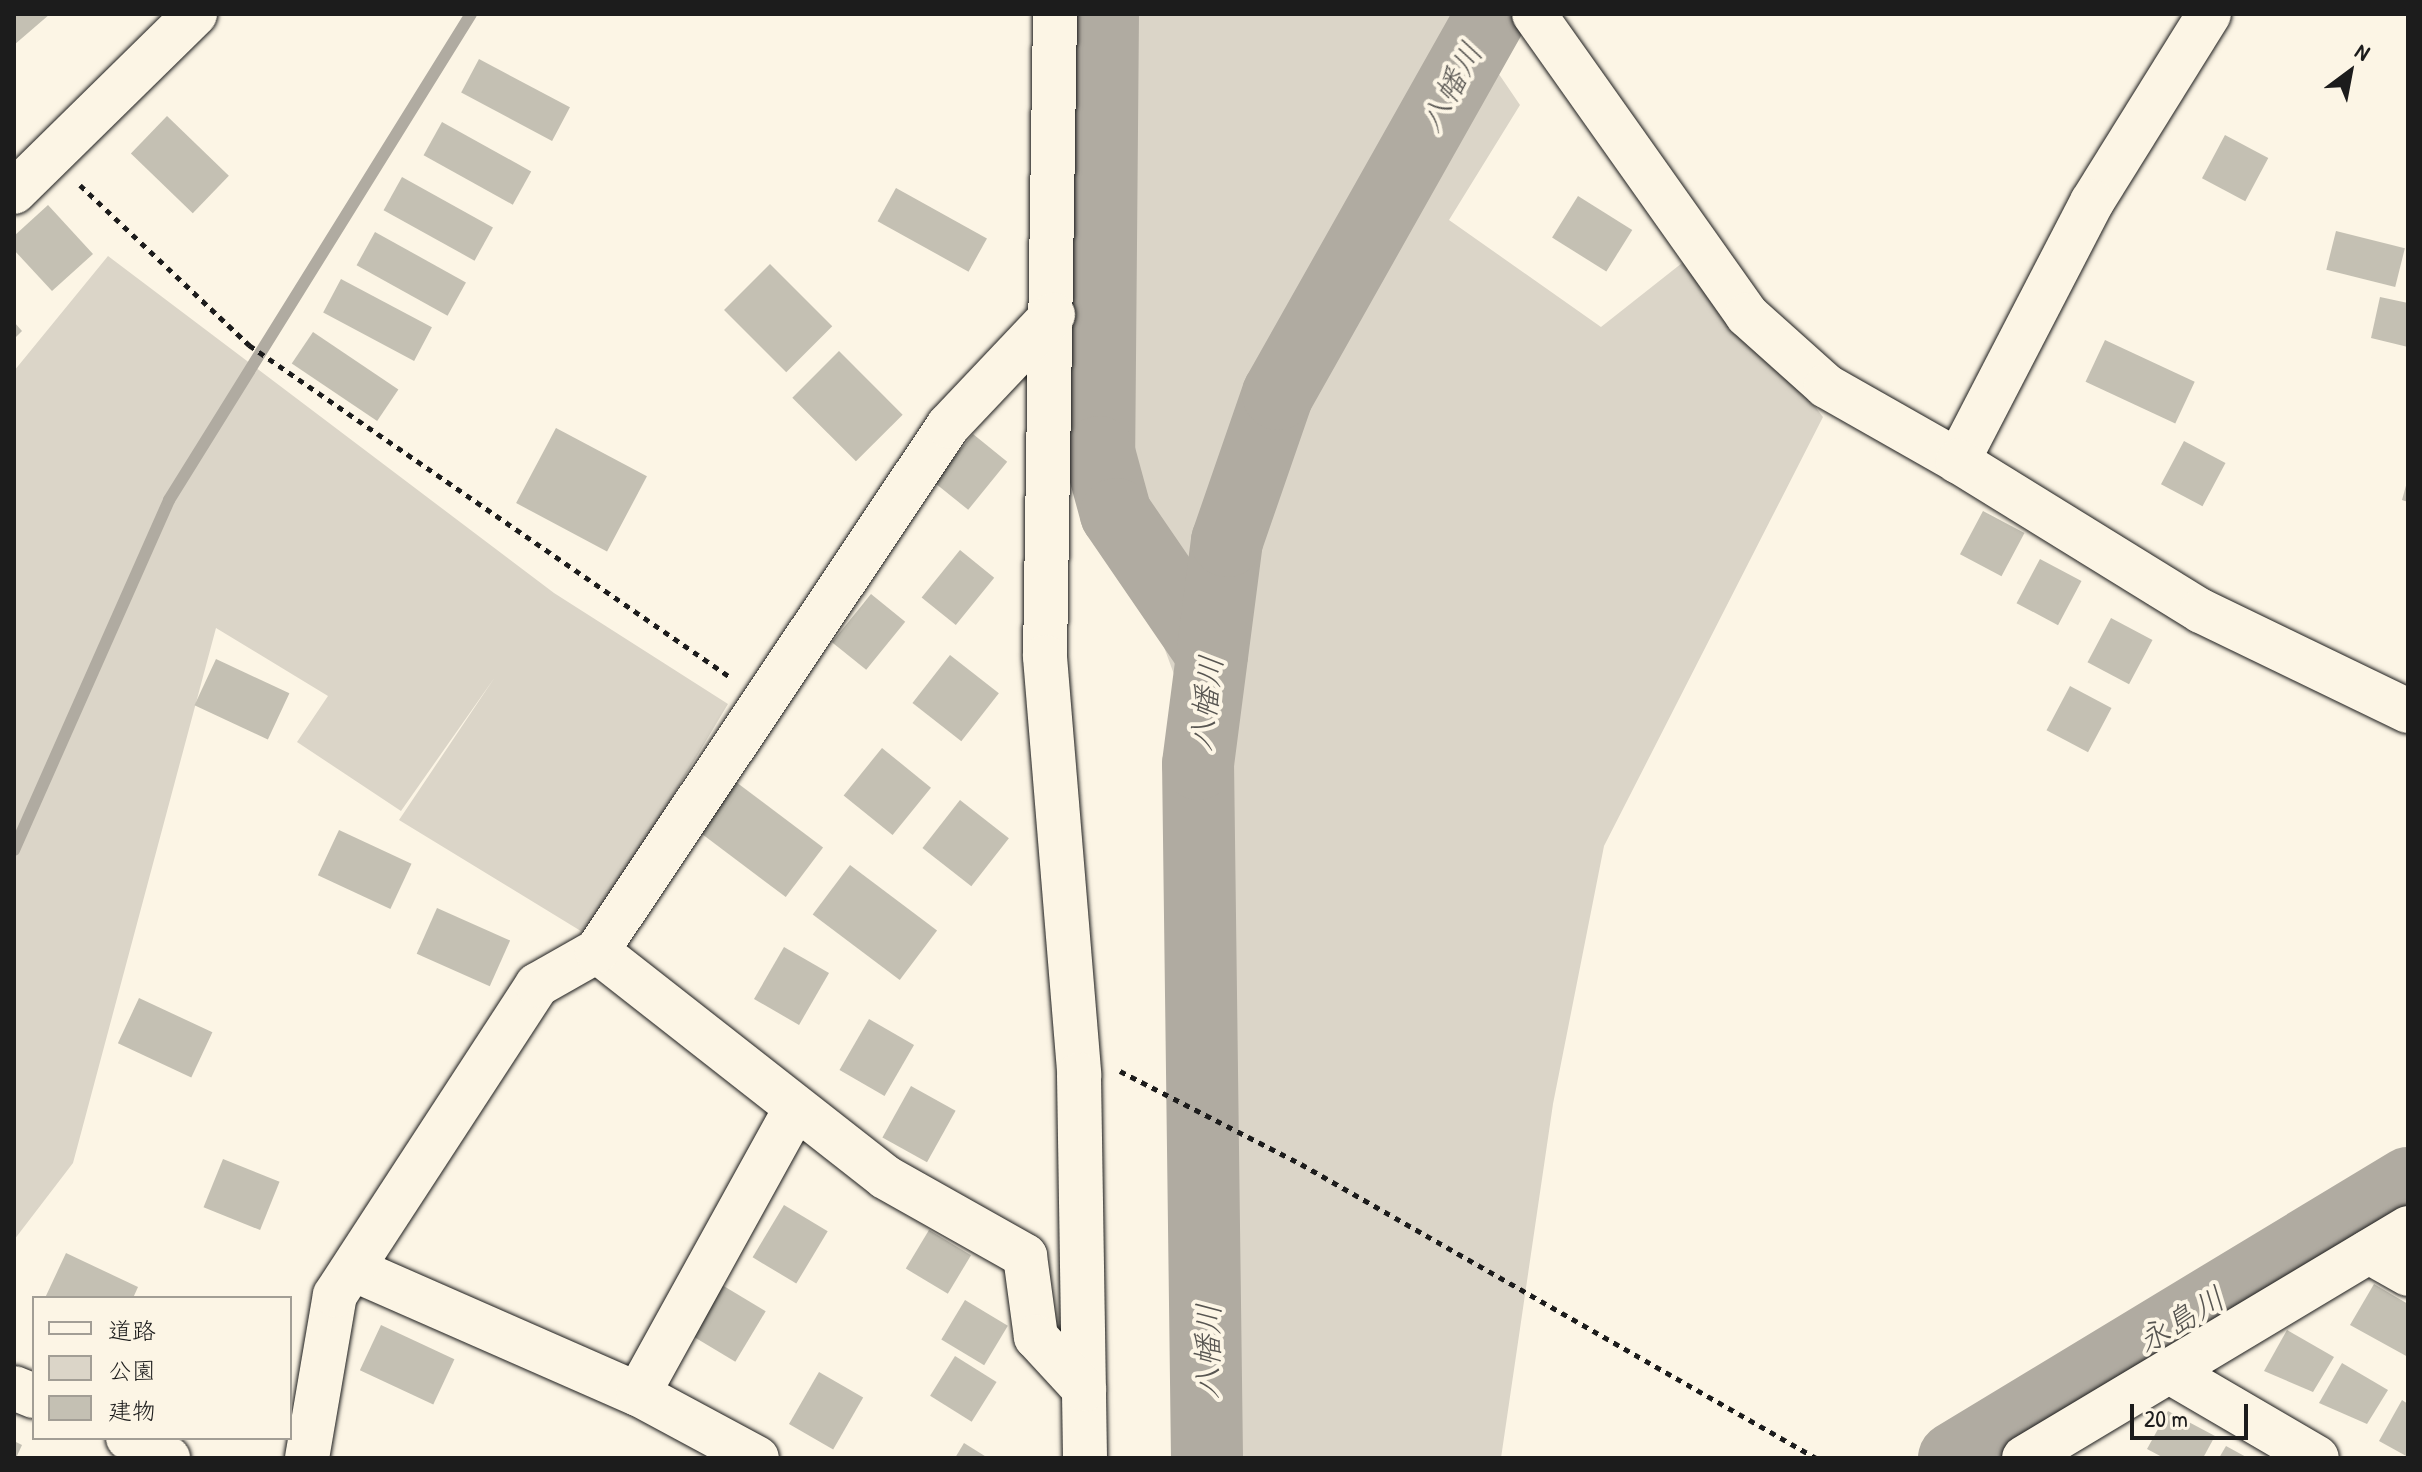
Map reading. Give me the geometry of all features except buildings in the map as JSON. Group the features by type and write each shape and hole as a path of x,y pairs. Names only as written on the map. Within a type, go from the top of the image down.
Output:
{"street":[{"path":"14,192 195,14"},
{"path":"1055,14 1053,315 1045,657 1079,1075 1085,1458"},
{"path":"1534,14 1747,315 1826,386 1958,461 2201,611 2408,711"},
{"path":"1958,461 2092,202 2209,14"},
{"path":"307,1458 335,1295 355,1270 537,985 597,951 761,698 948,426 1053,315"},
{"path":"597,951 885,1177 1025,1256 1036,1337 1084,1389"},
{"path":"638,1394 796,1108"},
{"path":"2024,1458 2408,1228"},
{"path":"2369,1252 2408,1274"},
{"path":"355,1270 638,1394 757,1458"},
{"path":"2170,1372 2317,1458"},
{"path":"132,1440 168,1458"}],"path":[{"path":"50,155 249,345 761,698"},
{"path":"1171,1097 1255,1140 1816,1458"}],"green space":[{"path":"1120,14 1458,14 1520,105 1449,220 1601,327 1696,252 1823,417 1604,846 1553,1104 1501,1458 1239,1458 1232,833 1149,606 1114,469"},
{"path":"108,256 554,593 728,704 589,936 399,820 495,677 401,811 297,742 328,696 216,628 73,1163 14,1240 14,371"}],"waterway":[{"path":"14,850 169,500 471,14"},
{"path":"1103,14 1099,452 1116,514 1212,654"},
{"name":"八幡川","path":"1207,1458 1198,764 1227,541 1278,394 1492,14"},
{"name":"永島川","path":"1954,1458 2408,1183"}]}
